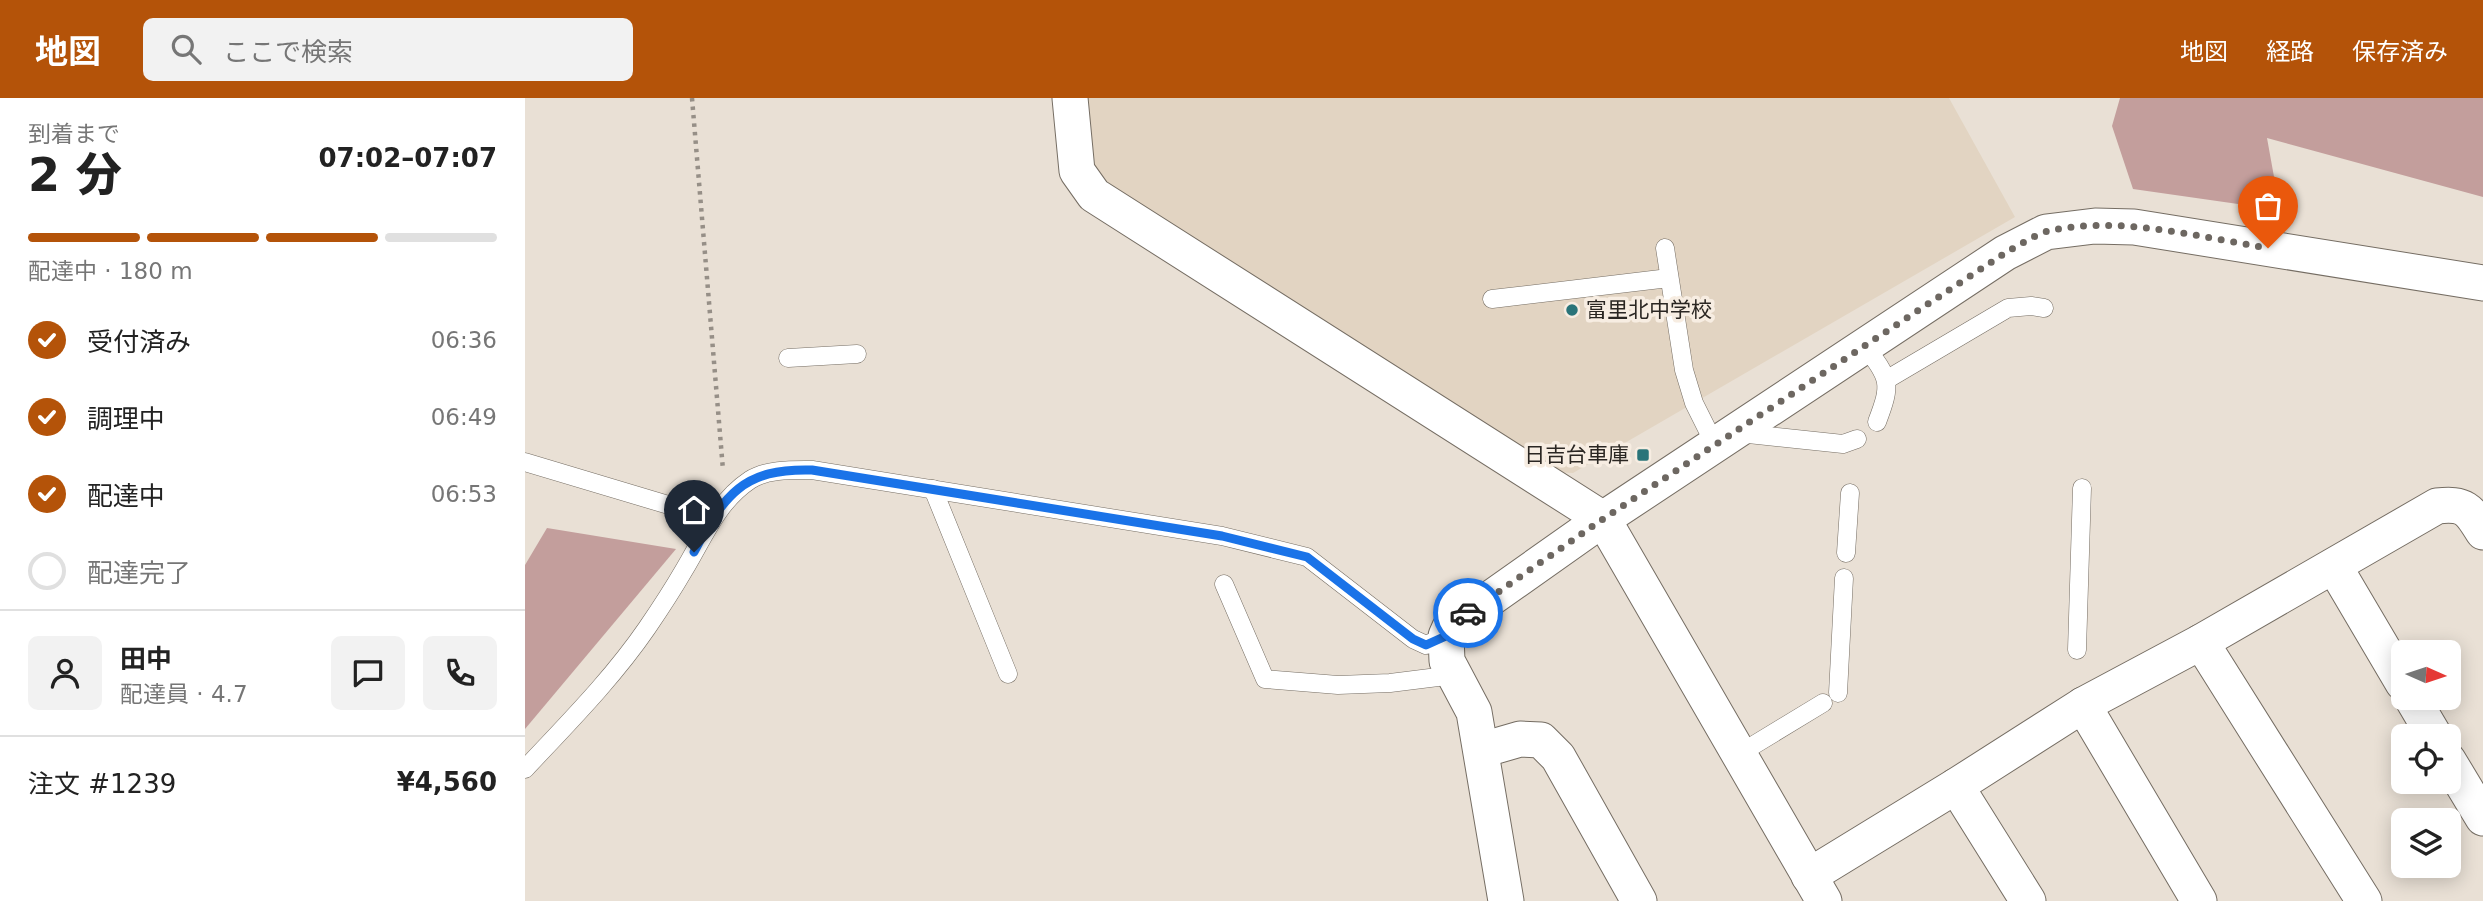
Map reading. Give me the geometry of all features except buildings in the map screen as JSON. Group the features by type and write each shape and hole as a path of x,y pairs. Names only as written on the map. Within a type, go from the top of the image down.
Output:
{"street":[{"path":"1071,98 1077,171 1094,195 1603,519 1817,888 1956,786 2083,705 2201,642 2437,506 2454,504 2470,510 2483,532"},
{"path":"1506,901 1474,712 1447,661 1446,636 1450,627 1603,519 2005,253 2046,232 2095,226 2134,227 2483,283"},
{"path":"2334,566 2391,663"},
{"path":"2201,642 2364,901"},
{"path":"2083,705 2199,901"},
{"path":"1482,750 1520,739 1541,740 1558,758 1639,901"},
{"path":"2461,782 2483,818"},
{"path":"1956,786 2028,901"}],"lane":[{"path":"1665,248 1683,370 1694,403 1724,438 1843,444 1857,439"},
{"path":"1492,299 1669,278"},
{"path":"1886,380 2008,308 2044,308"},
{"path":"1864,345 1886,380 1888,394 1877,422"},
{"path":"788,358 857,354"},
{"path":"525,462 712,518"},
{"path":"525,769 584,706 645,631 685,569 712,518 729,498 751,479 772,472 812,470 1222,536 1307,557 1413,639 1426,645 1446,636"},
{"path":"2077,650 2082,488"},
{"path":"933,489 1008,674"},
{"path":"1846,553 1850,494"},
{"path":"1739,754 1830,698 1844,579"},
{"path":"1224,584 1265,679 1338,685 1391,683 1454,675"}],"path":[{"path":"692,98 724,480 729,498"}],"shaded area":[{"name":"富里北中学校","path":"1083,98 1949,98 2015,217 1573,473 1555,472 1091,188"},
{"path":"2120,98 2483,98 2483,197 2267,138 2280,210 2133,189 2112,126"},
{"path":"547,528 676,549 525,729 525,565"}],"way so far":[{"path":"1468,613 1603,519 2005,253 2046,232 2095,226 2134,227 2268,248"}],"place":[{"name":"富里北中学校","path":"1572,310"},
{"name":"日吉台車庫","path":"1643,455"}],"route":[{"path":"694,552 712,518 729,498 751,479 772,472 812,470 1222,536 1307,557 1413,639 1426,645 1446,636 1450,627 1468,613"}]}
